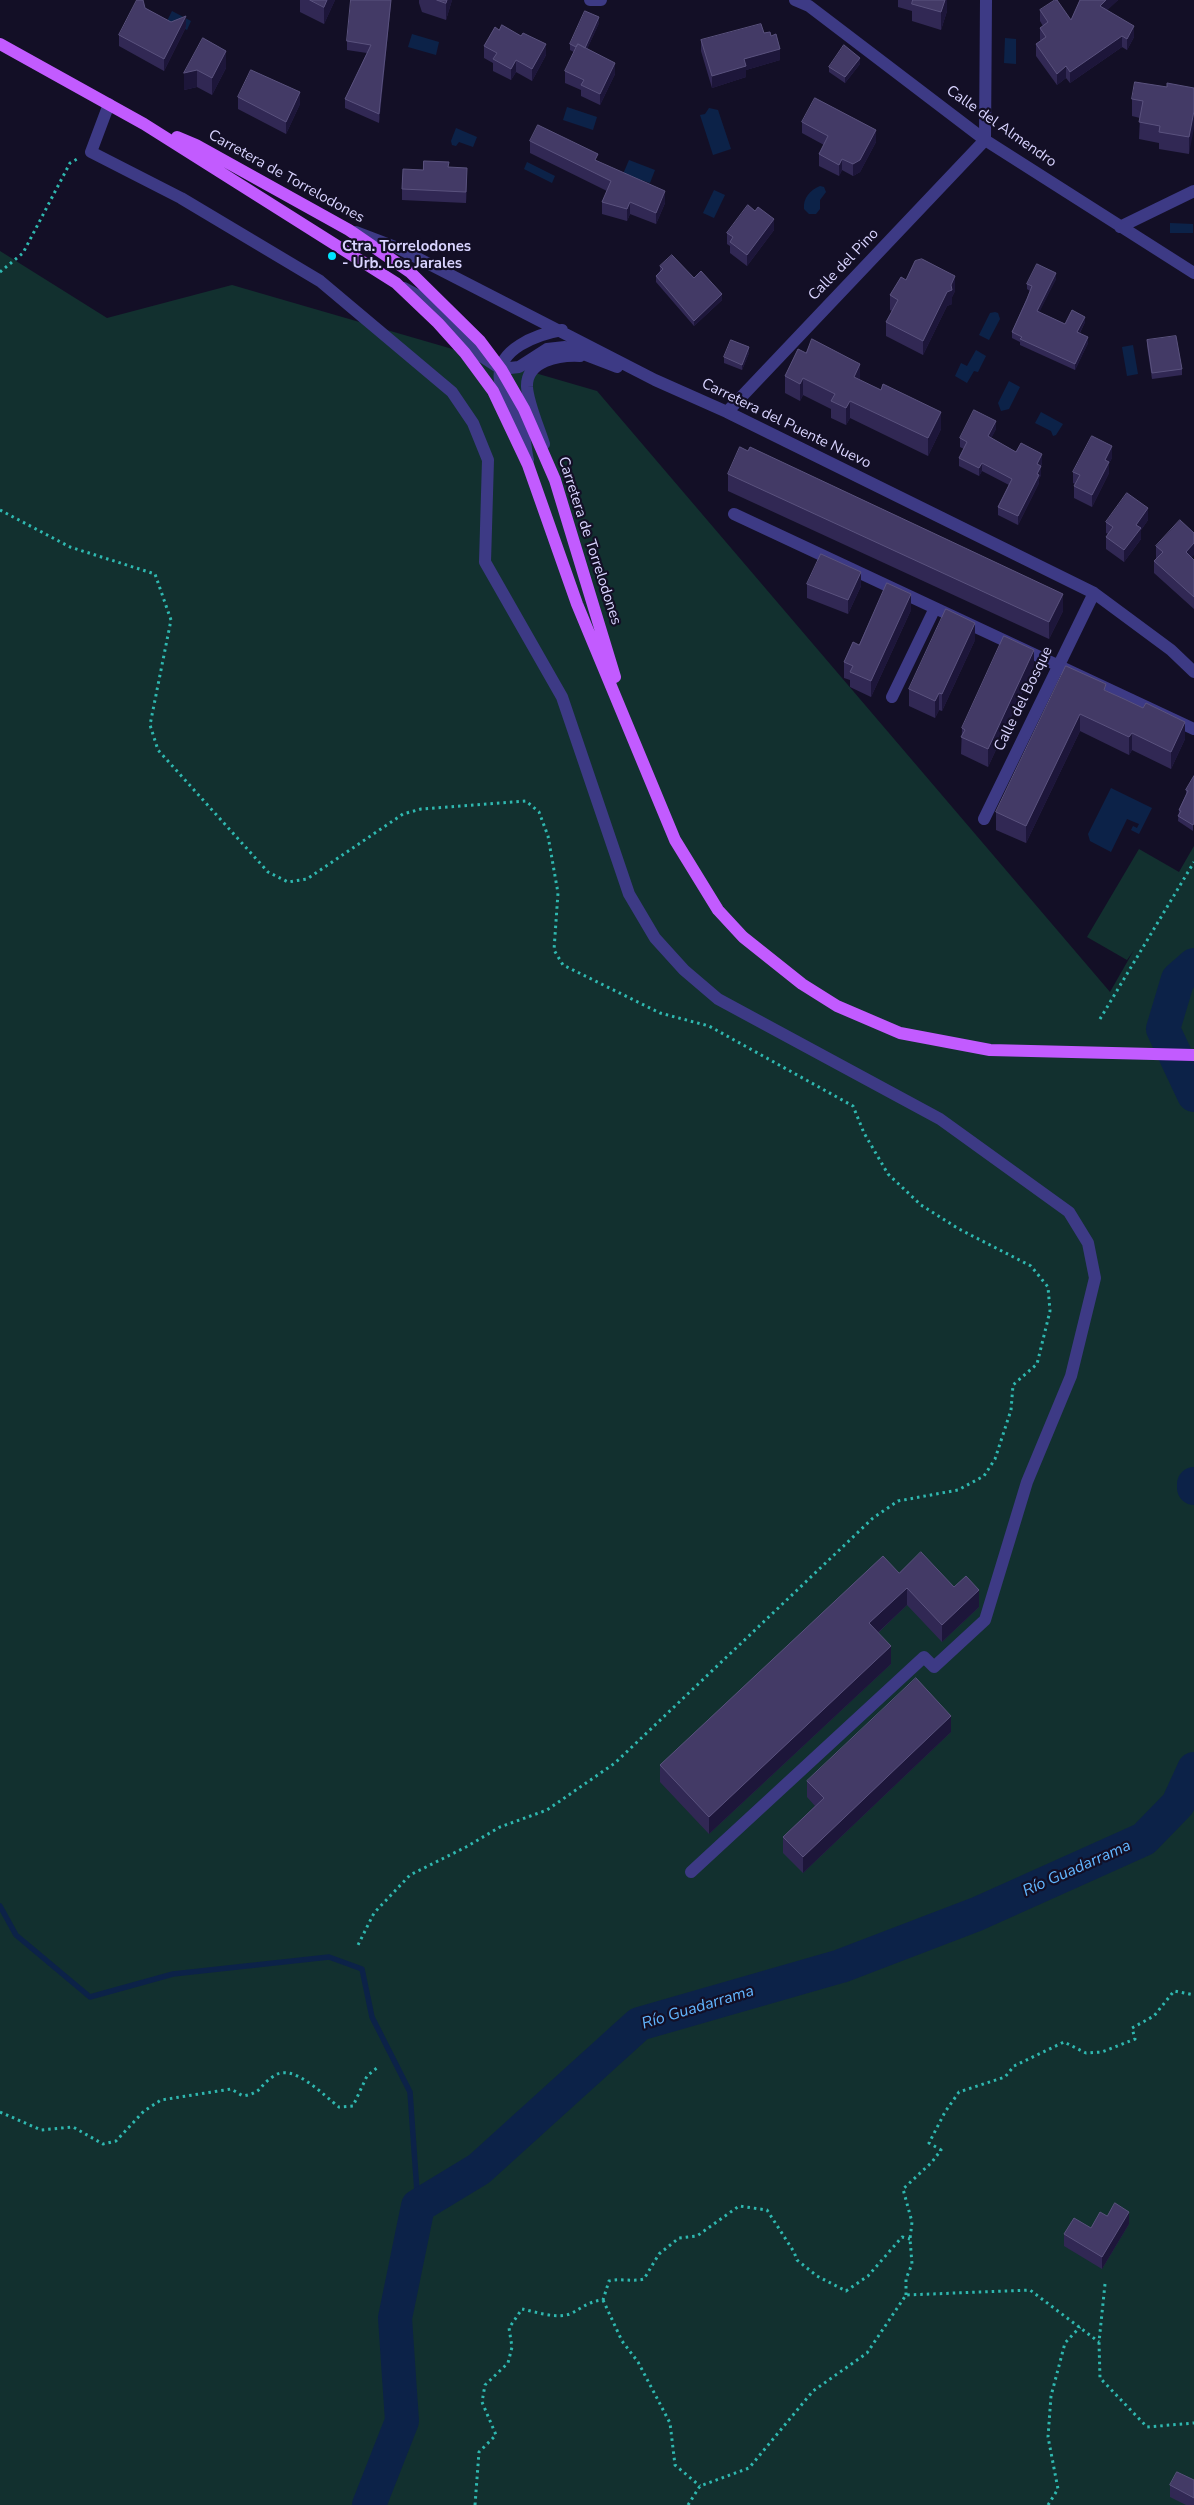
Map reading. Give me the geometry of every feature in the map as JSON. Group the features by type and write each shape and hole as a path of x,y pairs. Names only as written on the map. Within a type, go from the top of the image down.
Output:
{"main road":[{"name":"Carretera de Torrelodones","path":"0,44 144,124 396,283 438,323 487,384 528,465 577,604 675,840 713,902 743,937 802,984 837,1006 900,1033 972,1048 1053,1053 1194,1055"},
{"name":"Carretera de Torrelodones","path":"144,124 196,145 350,230 410,272 462,321 501,368 524,409 555,480 636,746"}],"street":[{"path":"590,0 601,0"},
{"name":"Calle del Almendro","path":"795,0 809,6 985,140 1194,273"},
{"path":"985,140 986,0"},
{"path":"109,104 91,152 181,198 320,281 452,392 473,423 488,460 485,562 562,697 629,894 655,938 684,970 718,999 940,1119 1069,1212 1088,1244 1095,1278 1071,1376 1027,1482 986,1620 934,1667 924,1657 691,1872"},
{"name":"Calle del Pino","path":"726,412 985,140"},
{"path":"1120,227 1194,191"},
{"name":"Carretera del Puente Nuevo","path":"350,230 398,248 562,330 655,380 726,412 1094,592 1171,650 1194,672"},
{"path":"396,283 430,302 481,356 501,368 519,367 547,349 565,347 655,380"},
{"path":"528,465 524,438 500,381 501,368 509,355 520,345 543,333 562,330"},
{"path":"555,480 527,388 529,375 541,362 568,355 591,358"},
{"path":"734,514 1194,729"},
{"name":"Calle del Bosque","path":"984,819 1094,592"},
{"path":"892,697 935,608"}],"path":[{"path":"0,272 23,253 70,163 91,152"},
{"path":"0,510 70,548 155,574 171,620 150,725 158,750 268,872 288,882 307,879 403,814 421,810 526,801 539,812 548,836 558,893 554,950 564,965 660,1013 709,1026 852,1106 864,1133 888,1174 921,1205 959,1229 1031,1266 1048,1287 1050,1311 1037,1364 1013,1385 1011,1410 995,1459 984,1476 958,1490 898,1501 873,1518 615,1763 547,1810 500,1827 466,1848 410,1875 374,1913 358,1945"},
{"path":"1100,1019 1194,862"},
{"path":"688,2505 700,2486 749,2468 813,2391 867,2353 906,2295 906,2279 912,2264 910,2238 912,2222 903,2189 932,2162 941,2150 929,2144 944,2112 959,2092 1005,2077 1014,2066 1064,2042 1086,2053 1102,2052 1135,2039 1132,2028 1154,2016 1174,1991 1194,1995"},
{"path":"0,2112 40,2130 73,2127 103,2144 116,2141 144,2111 161,2100 231,2089 242,2096 256,2094 274,2075 290,2072 309,2083 339,2107 353,2106 367,2076 378,2067"},
{"path":"700,2486 675,2465 670,2423 638,2362 622,2341 603,2300 609,2280 620,2278 634,2282 644,2278 659,2254 679,2238 697,2236 739,2206 767,2210 794,2252 797,2260 816,2276 846,2291 868,2276 902,2237 910,2238"},
{"path":"1105,2284 1099,2342 1100,2378 1147,2427 1194,2423"},
{"path":"906,2295 1030,2290 1099,2342"},
{"path":"475,2505 479,2452 496,2435 482,2402 485,2385 508,2363 512,2347 509,2328 522,2309 546,2315 568,2314 592,2301 603,2300"},
{"path":"1048,2505 1058,2489 1048,2437 1051,2396 1065,2344 1080,2327"}],"green space":[{"path":"0,251 107,318 232,285 597,391 1110,992 1134,950 1127,960 1087,937 1139,849 1179,872 1194,846 1194,2505 0,2505"}],"water":[{"path":"172,11 191,21 187,30 172,22 166,23"},
{"path":"412,34 439,42 436,55 408,47"},
{"path":"1005,38 1016,39 1016,64 1004,63"},
{"path":"567,107 597,117 593,130 563,120"},
{"path":"709,108 718,110 731,149 713,155 700,115 705,114"},
{"path":"456,128 477,137 473,147 459,142 456,146 452,145 451,141"},
{"path":"629,160 655,170 650,183 623,174"},
{"path":"527,162 555,176 552,183 524,169"},
{"path":"820,186 824,187 826,192 820,200 820,209 816,214 809,214 804,209 806,198 810,192"},
{"path":"714,190 725,195 714,218 703,213"},
{"path":"1170,223 1193,224 1193,233 1170,233"},
{"path":"990,313 998,313 1000,319 989,340 979,335"},
{"path":"1133,345 1138,374 1127,376 1122,347"},
{"path":"976,350 986,356 978,372 974,371 967,383 955,376 961,363 967,366"},
{"path":"1009,381 1020,387 1009,409 1001,411 998,403"},
{"path":"1041,412 1063,424 1056,435 1053,436 1051,431 1035,423"},
{"path":"1111,788 1152,808 1139,834 1131,830 1133,826 1137,828 1139,824 1127,819 1111,852 1090,841 1088,834"}],"building":[{"path":"137,0 143,0 145,8 171,22 186,16 164,59 119,35"},
{"path":"310,0 327,0 324,7"},
{"path":"351,0 391,0 379,114 345,99 371,45 347,41"},
{"path":"913,0 945,0 941,12 912,4"},
{"path":"1057,0 1071,20 1080,0 1106,0 1100,6 1134,26 1127,39 1122,36 1070,72 1066,66 1057,74 1036,44 1046,37 1040,28 1048,22 1040,10"},
{"path":"585,11 599,17 585,48 578,44 576,47 570,44"},
{"path":"761,24 764,33 770,32 771,36 776,34 780,49 744,59 746,66 712,76 701,40"},
{"path":"502,25 521,36 523,33 546,44 532,69 516,60 511,69 493,59 497,53 484,46 495,27 499,30"},
{"path":"203,38 226,51 212,78 197,70 184,73"},
{"path":"578,44 615,63 600,94 581,85 584,80 565,71"},
{"path":"844,45 860,58 845,77 829,67"},
{"path":"251,70 300,92 286,122 238,97"},
{"path":"1135,82 1167,87 1167,83 1194,88 1194,111 1189,137 1159,132 1160,126 1139,122 1143,101 1132,99"},
{"path":"815,98 876,130 860,160 853,164 842,159 839,165 819,154 828,136 802,122"},
{"path":"538,125 598,154 595,160 665,191 656,213 630,202 627,209 602,202 611,181 530,141"},
{"path":"424,161 449,162 448,167 467,168 466,192 402,189 403,169 423,170"},
{"path":"748,205 755,211 758,207 774,219 747,255 730,242 733,237 727,233"},
{"path":"672,255 694,278 701,271 722,294 694,321 656,276 663,269 660,266"},
{"path":"922,259 955,276 951,285 952,290 947,292 923,341 886,322 898,300 890,295 901,277 906,280 915,261"},
{"path":"1037,264 1056,273 1037,311 1065,324 1072,310 1085,317 1077,332 1088,337 1075,364 1020,339 1022,337 1012,332 1032,286 1027,284"},
{"path":"1176,336 1182,369 1152,373 1147,340"},
{"path":"812,339 860,364 854,377 881,390 883,384 941,412 928,438 850,401 846,408 831,401 835,394 803,378 800,384 785,376 798,349 806,353"},
{"path":"731,340 749,347 742,365 724,357"},
{"path":"974,410 996,421 988,436 1016,452 1021,443 1042,454 1037,464 1041,466 1037,474 1039,475 1018,516 998,507 1012,479 982,463 979,468 959,458 967,442 960,438"},
{"path":"1092,436 1112,446 1105,460 1109,462 1092,495 1074,486 1080,475 1073,472"},
{"path":"740,447 748,451 750,447 1063,594 1049,622 728,474"},
{"path":"1127,493 1148,508 1136,525 1141,528 1124,550 1106,537 1113,527 1106,522"},
{"path":"1180,520 1194,533 1194,543 1186,552 1194,560 1194,597 1154,561 1163,552 1156,546"},
{"path":"821,554 861,572 848,600 807,584"},
{"path":"887,583 911,594 871,681 850,672 853,666 844,662 853,642 859,645"},
{"path":"946,609 975,623 942,694 939,693 935,701 909,689"},
{"path":"1004,636 1034,650 988,749 961,737 965,730 962,728"},
{"path":"1066,666 1106,684 1104,690 1143,708 1146,703 1185,722 1171,752 1132,733 1129,737 1080,714 1026,826 996,812"},
{"path":"1194,776 1193,825 1178,816 1188,791 1186,790"},
{"path":"921,1552 954,1587 966,1576 979,1590 942,1625 907,1588 869,1623 891,1646 709,1817 660,1765 883,1556 899,1573"},
{"path":"916,1678 951,1716 803,1857 783,1837 824,1798 807,1781"},
{"path":"1115,2203 1129,2212 1102,2257 1064,2234 1074,2218 1091,2228 1100,2212 1107,2216"},
{"path":"1177,2472 1194,2480 1194,2498 1170,2485"}],"waterway":[{"name":"Río Guadarrama","path":"1194,965 1178,979 1163,1029 1194,1095"},
{"name":"Río Guadarrama","path":"369,2505 402,2421 395,2318 418,2206 479,2169 639,2024 841,1966 977,1914 1144,1839 1178,1804 1194,1769"},
{"path":"0,1906 16,1935 90,1997 173,1974 329,1957 362,1969 372,2017 410,2092 418,2206"}],"place":[{"name":"Ctra. Torrelodones - Urb. Los Jarales","path":"332,256"}]}
